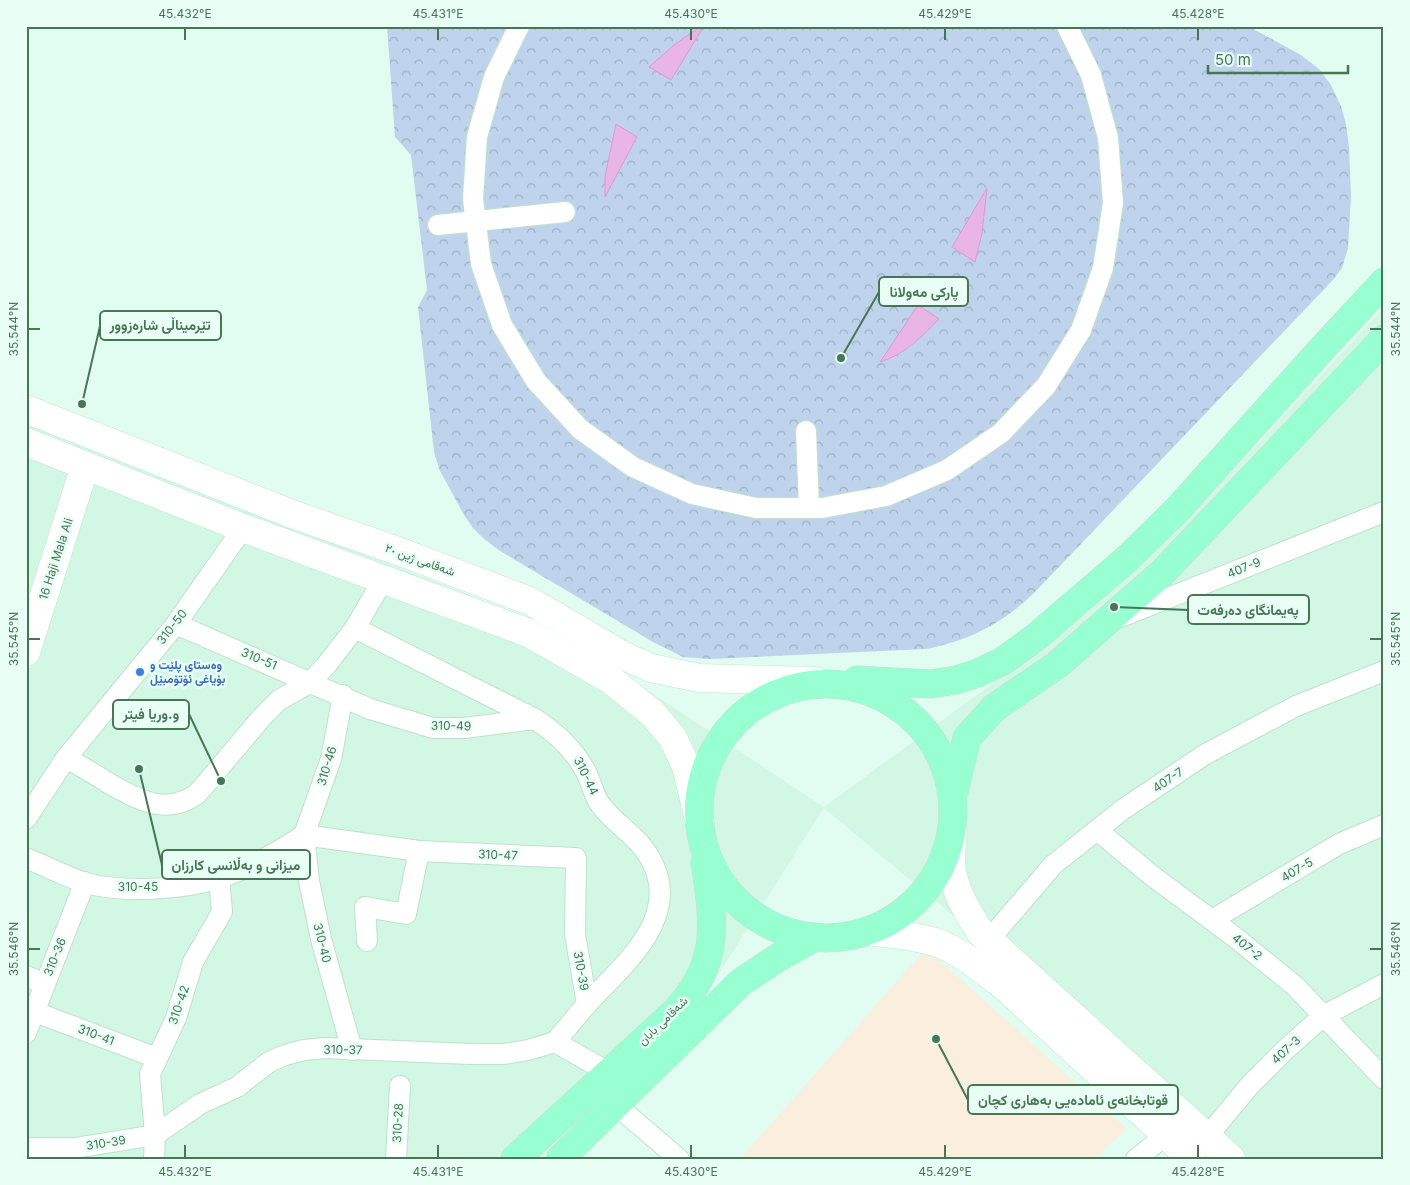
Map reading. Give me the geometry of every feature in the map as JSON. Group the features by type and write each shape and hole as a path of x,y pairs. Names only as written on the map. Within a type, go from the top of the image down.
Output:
{"main road":[{"path":"701,830 700,795 707,768 719,742 737,720 760,702 786,690 816,682 866,680 931,684 956,680 978,673 1003,661 1072,607 1127,560 1177,510 1320,350 1384,282"},
{"path":"1199,1148 988,941 968,914 956,884 951,864 953,795 966,738 994,708 1057,665 1162,573 1372,361 1384,339"},
{"name":"شەقامی ژین ٢٠","path":"26,409 292,514 398,551 530,601 624,656 651,668 699,678 816,682"},
{"path":"26,442 243,528 528,633 611,680 652,714 673,738 686,766 712,867 730,894 754,916 783,930 815,938 842,937 868,931 898,916 924,893 942,864 953,831"},
{"name":"16 Haji Mala Ali","path":"26,652 86,466"},
{"path":"816,682 847,685 878,694 906,712 929,735 945,764 953,795"},
{"name":"شەقامی بابان","path":"515,1159 688,998 705,968 710,941 712,911 701,830"},
{"path":"868,931 906,935 944,946 976,964 1006,988 1166,1135 1231,1159"},
{"name":"شەقامی بابان","path":"560,1159 741,982 766,964 815,938"}],"street":[{"path":"519,26 494,77 477,138 473,199 481,264 502,325 536,381 580,429 633,467 692,494 756,508 822,508 886,496 947,470 1001,433 1046,386 1081,330 1103,268 1112,203 1108,138 1091,75 1067,26"},
{"path":"438,225 565,212"},
{"path":"806,431 809,508"},
{"name":"407-9","path":"1105,624 1383,516"},
{"name":"310-50","path":"26,819 66,758 176,624 243,528"},
{"path":"66,758 138,799 162,805 180,803 197,794 263,716 279,700 311,682 328,664 355,628 382,580"},
{"name":"310-51","path":"176,624 342,695"},
{"name":"310-44","path":"355,628 550,728 571,748 581,762 599,802 607,814 634,837 647,852 655,866 659,879 659,910 648,935 587,1004"},
{"name":"407-7","path":"988,941 1053,865 1122,810 1204,756 1296,706 1384,671"},
{"name":"310-49","path":"342,695 370,709 433,728 464,728 535,719"},
{"name":"310-46","path":"304,835 331,758 342,695"},
{"name":"407-5","path":"1212,920 1339,844 1384,825"},
{"name":"407-2","path":"1097,830 1151,875 1212,920 1295,986 1384,1079"},
{"name":"310-47","path":"304,835 420,851 576,858"},
{"name":"310-45","path":"26,858 85,882 103,886 140,889 183,885 219,878 272,855 304,835"},
{"name":"310-40","path":"304,835 309,881 320,939 352,1050"},
{"path":"367,941 365,907 406,914 420,851"},
{"name":"310-39","path":"555,1042 587,1004 575,934 576,858"},
{"name":"310-42","path":"154,1159 150,1074 176,1018 193,962 222,912 219,878"},
{"name":"310-36","path":"26,1033 85,882"},
{"path":"26,976 44,984"},
{"name":"407-3","path":"1199,1148 1250,1084 1323,1016 1384,984"},
{"name":"310-41","path":"35,1012 156,1058"},
{"path":"555,1042 608,1072"},
{"name":"310-37","path":"154,1135 200,1104 237,1087 269,1062 285,1054 325,1048 504,1054 528,1050 555,1042"},
{"name":"310-28","path":"396,1159 400,1086"},
{"path":"616,1105 679,1159"},
{"name":"310-39","path":"26,1148 74,1153 154,1135"},
{"path":"1136,1159 1166,1135"}],"shaded area":[{"path":"701,26 704,26 671,80 649,67 674,45"},
{"path":"616,124 637,137 605,197 605,176"},
{"path":"987,188 982,233 975,262 952,247"},
{"path":"918,305 939,319 905,350 880,362"},
{"path":"1384,307 1384,1159 1215,1159 969,929 824,808 711,986 540,1159 26,1159 26,422 505,609 626,676 824,807 1088,613 1179,528"},
{"path":"926,948 1127,1129 1094,1159 740,1159"}],"green space":[{"path":"387,26 1248,26 1301,55 1319,69 1331,85 1341,106 1349,147 1351,196 1348,248 1342,268 1333,280 1035,592 998,622 957,641 926,649 710,659 683,657 653,642 500,551 483,538 464,515 439,469 434,452 418,307 427,290 411,155 395,137"}],"place":[{"name":"پارکی مەولانا","path":"841,358"},
{"name":"تێرمیناڵی شارەزوور","path":"82,404"},
{"name":"پەیمانگای دەرفەت","path":"1114,607"},
{"name":"وەستای پلێت و بۆیاغی ئۆتۆمبێل","path":"140,672"},
{"name":"میزانی و بەڵانسی کارزان","path":"139,769"},
{"name":"و.وريا فيتر","path":"221,781"},
{"name":"قوتابخانەی ئامادەیی بەهاری کچان","path":"936,1039"}]}
